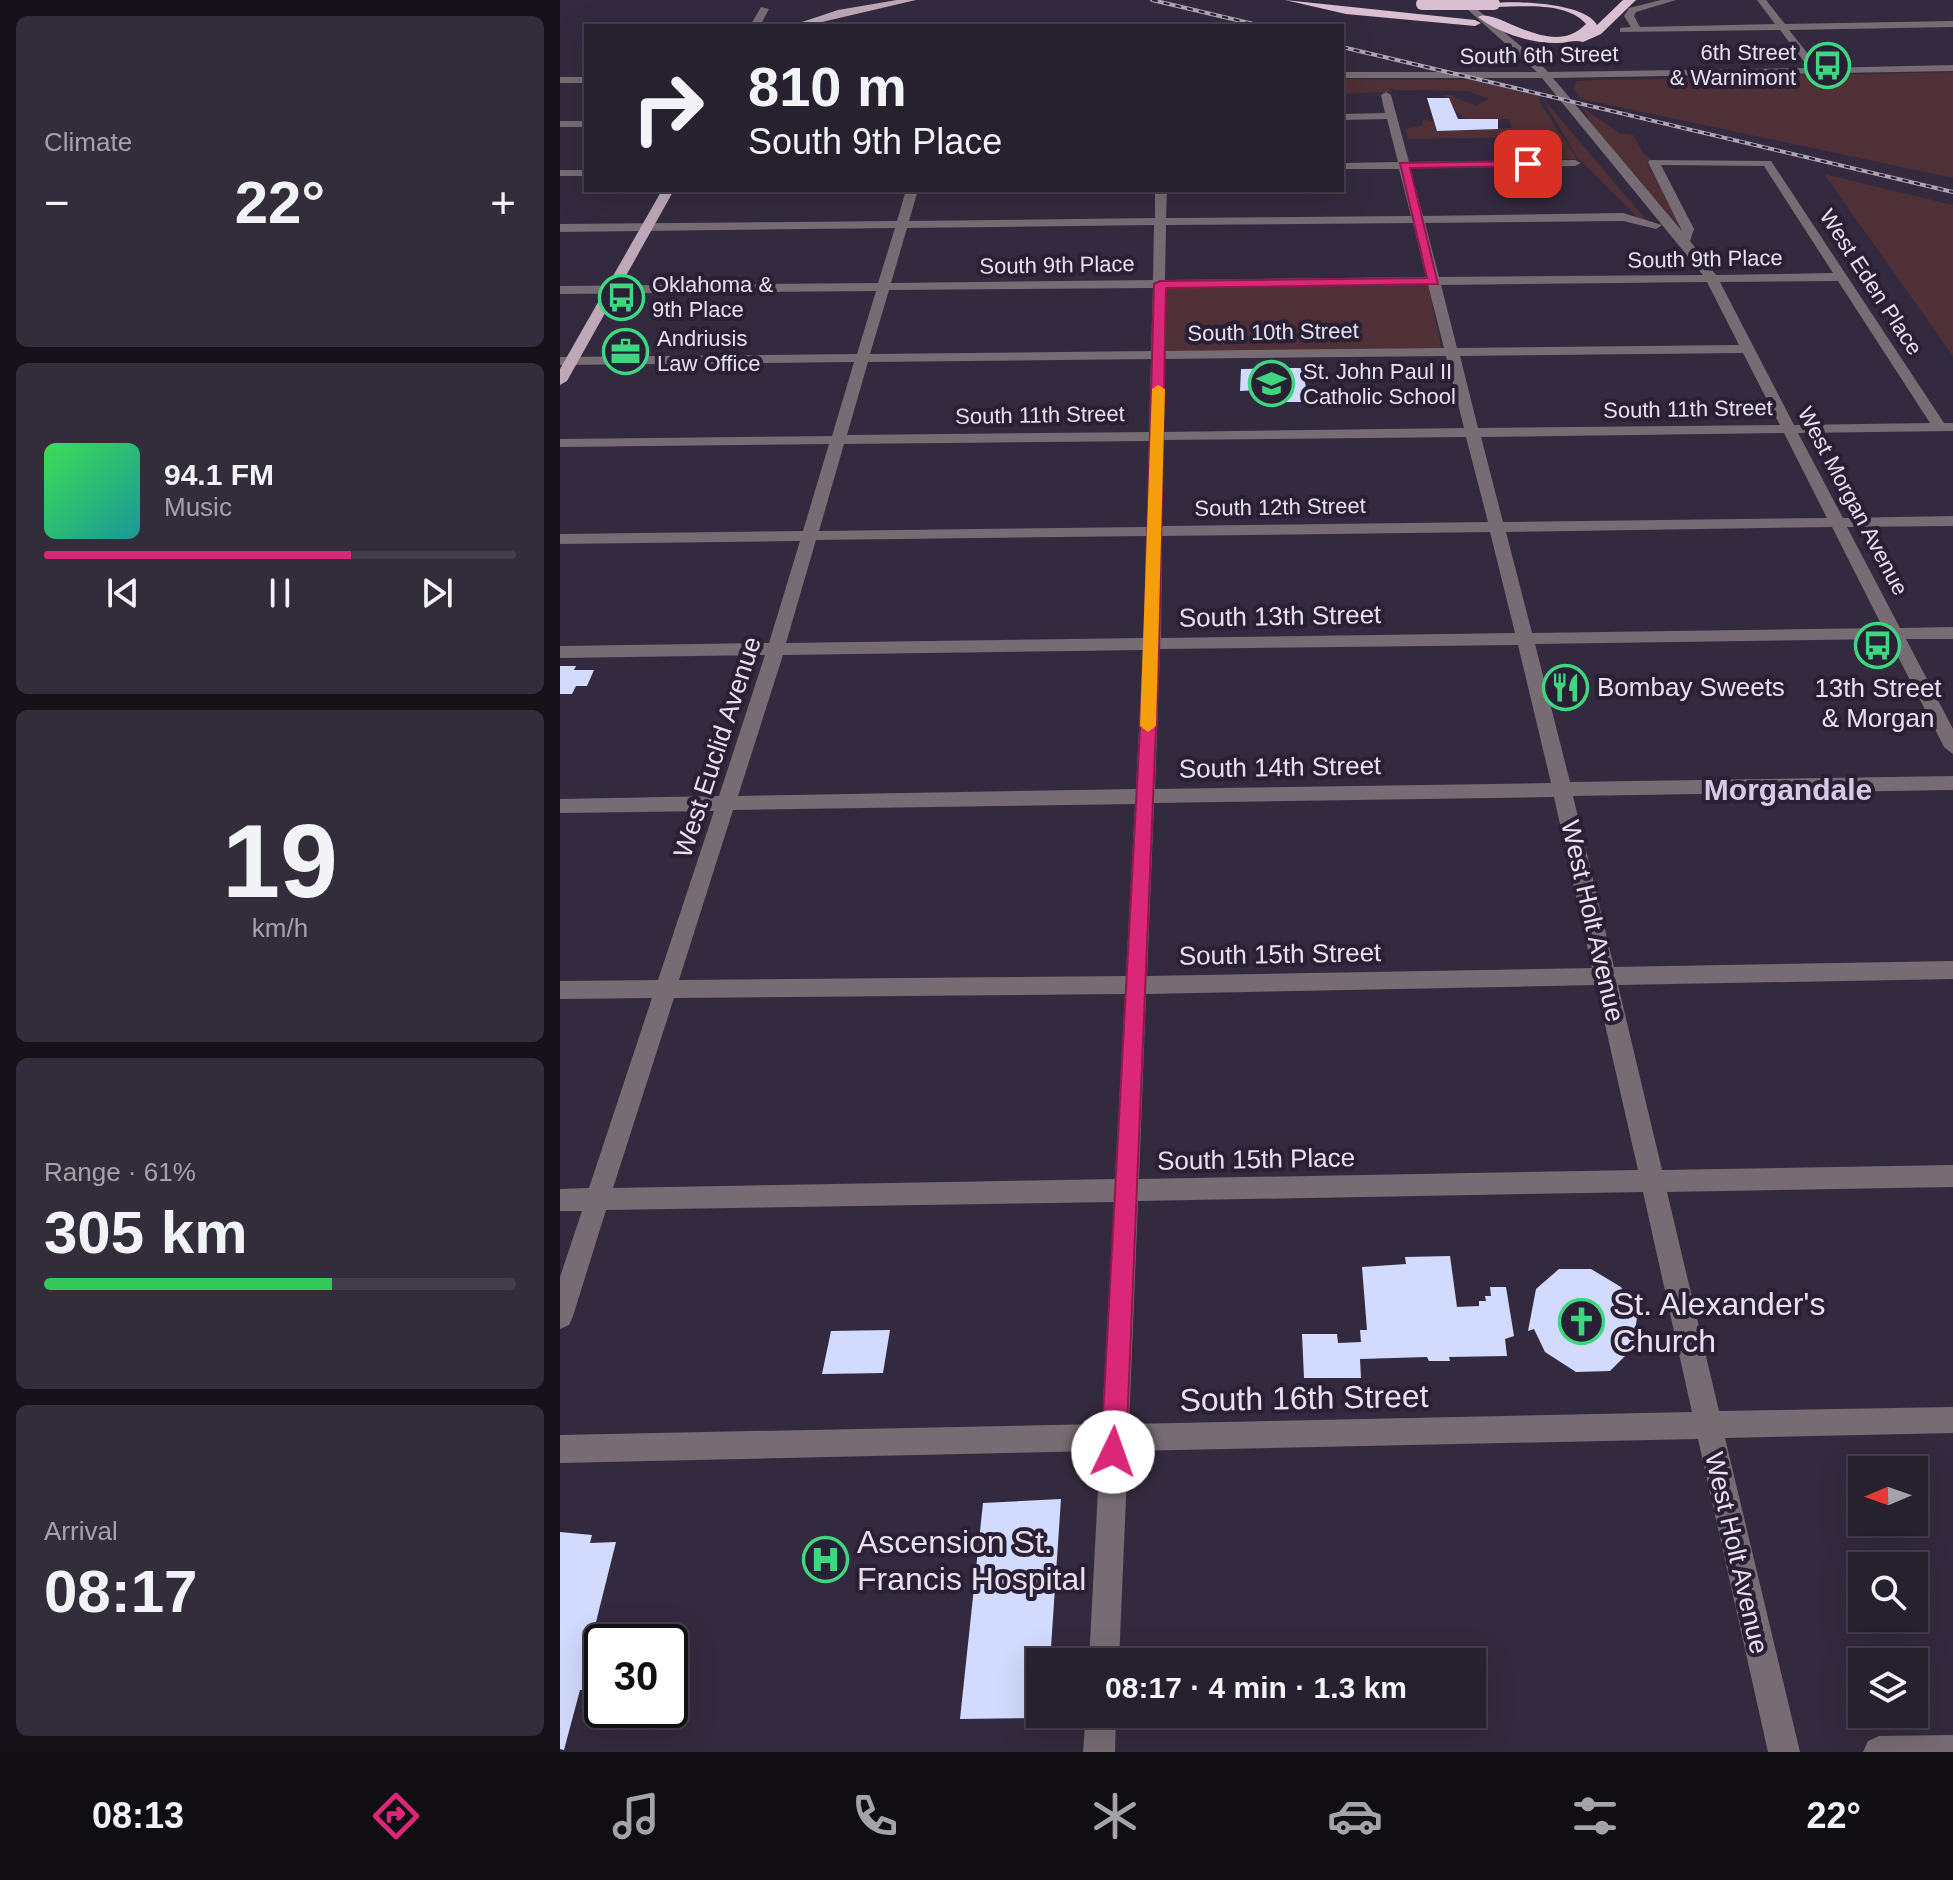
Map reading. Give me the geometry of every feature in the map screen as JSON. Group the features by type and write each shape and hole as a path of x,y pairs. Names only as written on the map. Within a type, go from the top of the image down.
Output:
{"highway":[{"path":"1290,0 1346,11 1480,20 1514,33 1544,39 1579,35 1591,28 1592,24 1586,15 1560,6 1321,0"},
{"path":"1529,56 1535,50 1597,33 1614,10 1631,0"},
{"path":"1501,46 1579,40"}],"main road":[{"path":"793,24 826,11 887,0"},
{"path":"794,24 912,0"},
{"path":"560,381 566,361 612,290 667,192"}],"street":[{"path":"1445,0 1517,45 1543,72"},
{"path":"1461,0 1527,73"},
{"path":"1637,29 1629,16 1637,9 1672,0"},
{"path":"1761,0 1815,69"},
{"path":"756,24 764,9"},
{"path":"1623,30 1953,24"},
{"path":"1488,73 1509,63"},
{"name":"South 6th Street","path":"1344,74 1953,68"},
{"name":"South 6th Street","path":"1543,72 1590,75 1736,70"},
{"name":"West Morgan Avenue","path":"1543,72 1677,240 1693,267 1709,279 1953,747"},
{"path":"1488,73 1539,87"},
{"name":"West Morgan Avenue","path":"1527,73 1656,225 1677,240"},
{"path":"1561,93 1563,84 1569,80 1590,75"},
{"path":"560,80 584,80"},
{"name":"West Holt Avenue","path":"1386,95 1563,790 1784,1752"},
{"path":"1344,117 1392,116"},
{"path":"560,124 584,124"},
{"name":"West Eden Place","path":"1677,240 1688,236 1688,229 1654,162 1764,162 1946,427"},
{"path":"1344,166 1575,163"},
{"path":"560,173 584,173"},
{"name":"West Euclid Avenue","path":"560,1316 776,649 911,192"},
{"path":"1105,1648 1152,644 1161,192"},
{"path":"560,228 1418,219 1631,219 1656,225"},
{"name":"South 9th Place","path":"560,290 1842,277"},
{"name":"South 10th Street","path":"566,361 1746,349"},
{"name":"South 11th Street","path":"560,443 1946,427"},
{"name":"South 12th Street","path":"560,539 1953,521"},
{"name":"South 13th Street","path":"560,652 1953,633"},
{"name":"South 14th Street","path":"560,806 1953,783"},
{"name":"South 15th Street","path":"560,990 1135,985 1953,970"},
{"name":"South 15th Place","path":"560,1200 1953,1176"},
{"name":"South 16th Street","path":"560,1449 1114,1435 1953,1420"},
{"path":"1099,1752 1100,1728"},
{"path":"1879,1752 1953,1750"}],"shaded area":[{"path":"1953,72 1953,178 1582,99 1573,89 1577,81 1596,80"},
{"path":"1344,79 1473,80 1539,96 1540,103 1577,159 1559,159 1548,137 1408,139 1405,129 1421,126 1423,119 1434,122 1436,127 1512,128 1508,119 1465,118 1458,114 1449,98 1442,95 1454,95 1476,105 1489,99 1467,91 1394,90 1390,87 1392,92 1344,94"},
{"path":"1541,96 1647,221 1639,219 1576,156"},
{"path":"1582,107 1619,133 1633,135 1644,154 1652,160 1647,162 1683,230 1594,128"},
{"path":"1824,174 1953,205 1953,356"},
{"path":"1428,285 1442,349 1164,352 1166,288"}],"building":[{"path":"1427,98 1449,98 1458,119 1498,119 1498,129 1437,131"},
{"name":"St. John Paul II Catholic School","path":"1302,368 1309,402 1258,402 1257,390 1240,391 1241,369"},
{"path":"560,666 594,670 587,686 576,686 572,694 560,694"},
{"path":"1450,1256 1457,1307 1479,1306 1479,1301 1486,1301 1485,1296 1491,1296 1490,1287 1506,1287 1514,1336 1505,1339 1507,1356 1449,1357 1450,1361 1429,1361 1427,1357 1360,1359 1361,1378 1304,1378 1302,1334 1337,1334 1338,1343 1361,1342 1360,1330 1367,1330 1362,1267 1406,1264 1405,1257"},
{"name":"St. Alexander's Church","path":"1559,1269 1591,1269 1621,1287 1637,1318 1632,1349 1610,1371 1576,1372 1545,1352 1534,1329 1528,1331 1536,1289"},
{"path":"890,1330 883,1373 822,1374 831,1331"},
{"path":"1061,1499 1051,1648 1026,1648 1026,1718 960,1719 983,1503"},
{"path":"560,1532 592,1535 590,1543 616,1542 596,1624 584,1624 584,1690 580,1690 564,1750 560,1749"}],"railway":[{"path":"1152,0 1254,24"},
{"path":"1344,47 1953,192"}],"slow traffic":[{"path":"1148,726 1158,389"}],"place":[{"name":"6th Street & Warnimont","path":"1827,65"},
{"name":"Oklahoma & 9th Place","path":"621,297"},
{"name":"Andriusis Law Office","path":"626,351"},
{"name":"St. John Paul II Catholic School","path":"1272,384"},
{"name":"13th Street & Morgan","path":"1878,645"},
{"name":"Bombay Sweets","path":"1566,687"},
{"name":"St. Alexander's Church","path":"1582,1322"},
{"name":"Ascension St. Francis Hospital","path":"826,1560"}],"district":[{"name":"Morgandale","path":"1788,789"}],"route":[{"path":"1113,1452 1152,655 1160,284 1434,282 1404,165 1528,164"}]}
